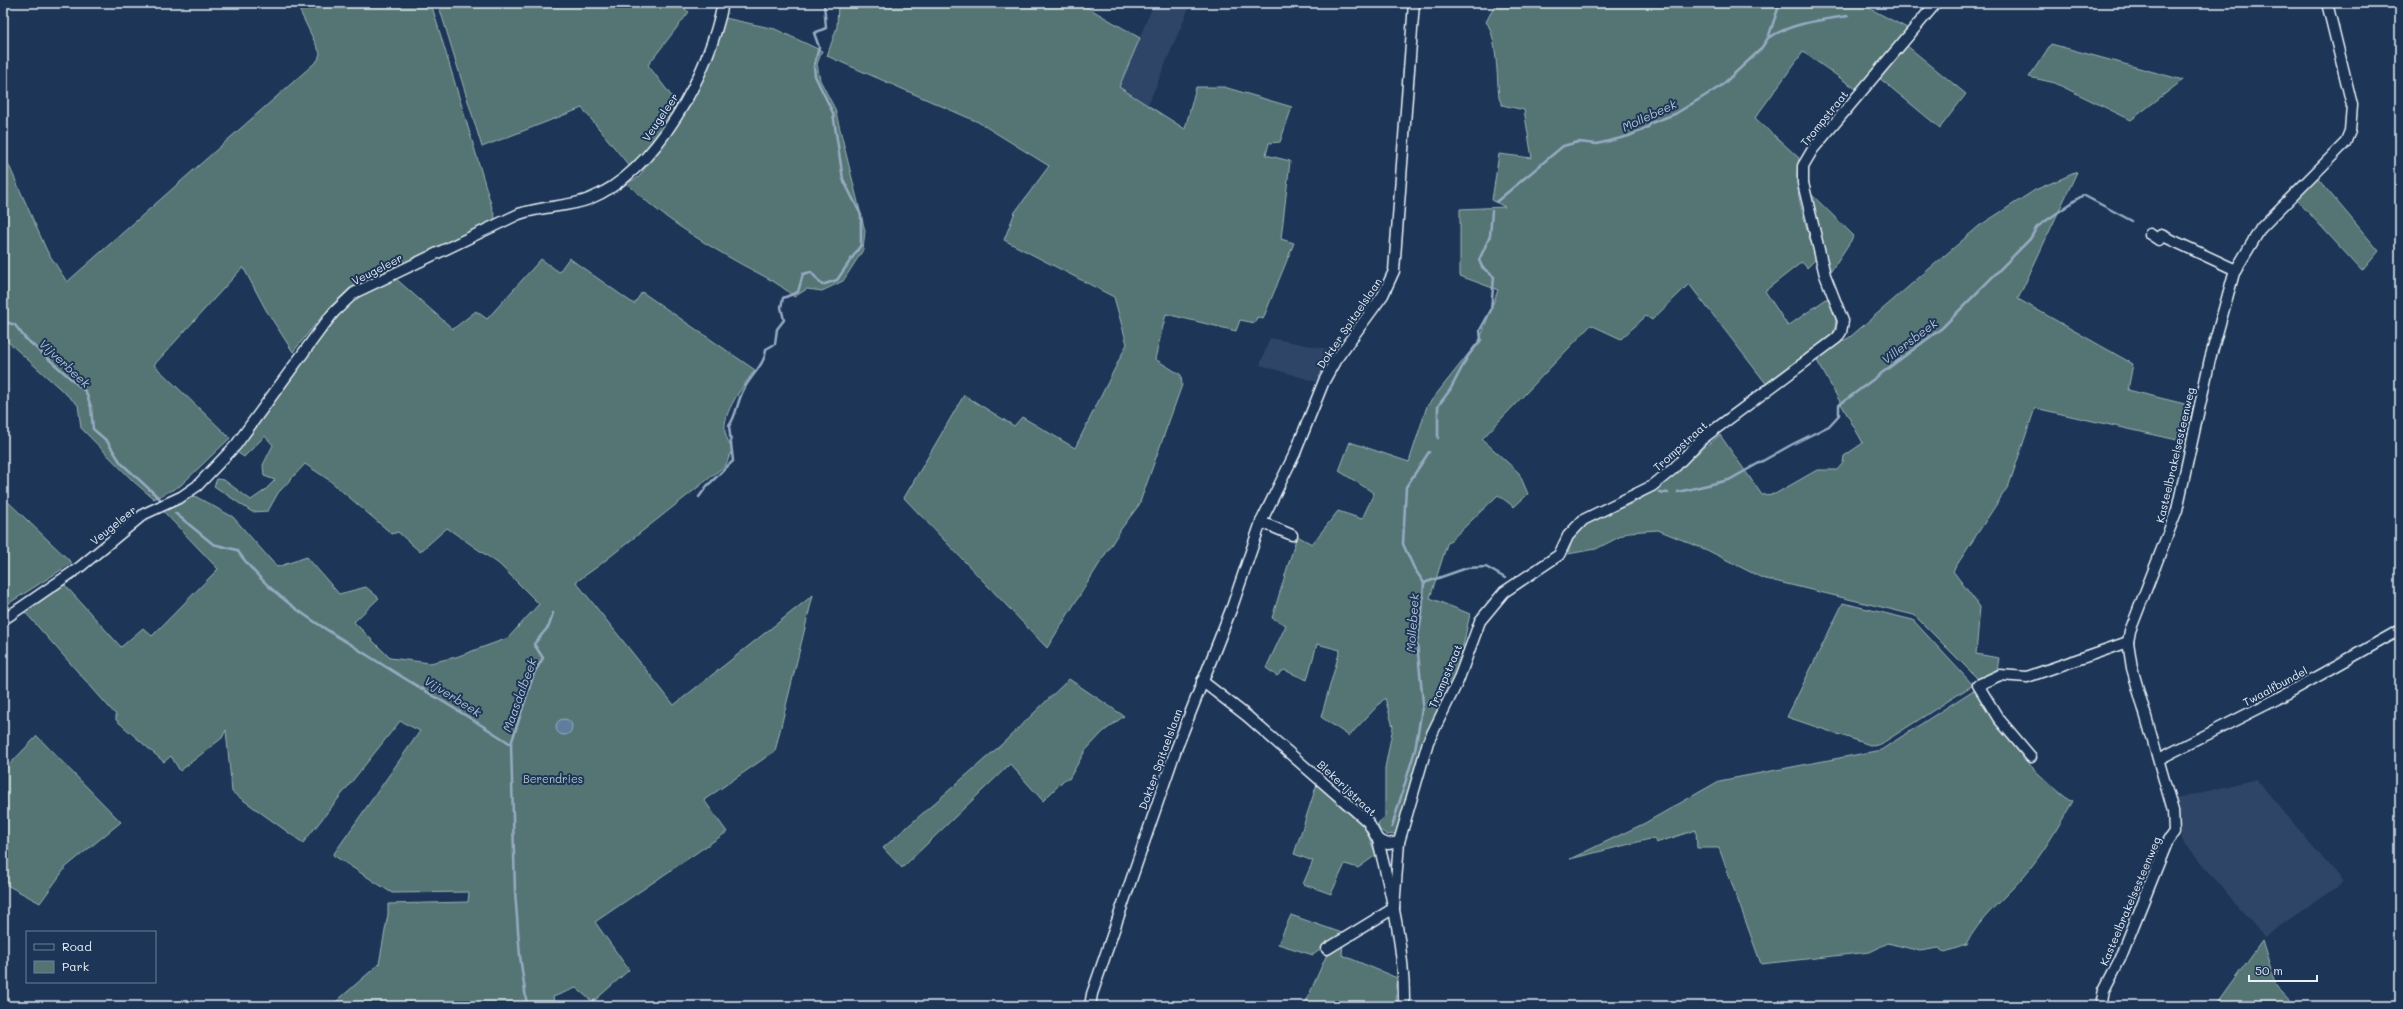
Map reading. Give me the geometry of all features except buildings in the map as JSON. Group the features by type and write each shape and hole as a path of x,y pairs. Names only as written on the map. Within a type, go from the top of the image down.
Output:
{"street":[{"name":"Veugeleer","path":"3,620 80,567 144,514 181,497 197,486 227,456 334,312 354,294 519,214 536,208 589,199 632,173 653,149 692,91 706,62 719,26 723,3"},
{"name":"Dokter Spitaelslaan","path":"1090,1005 1116,917 1202,681 1232,606 1261,522 1295,453 1324,381 1335,361 1383,295 1394,271 1398,201 1407,119 1413,3"},
{"name":"Trompstraat","path":"1394,908 1399,842 1428,742 1458,681 1480,621 1504,592 1559,555 1568,536 1583,520 1652,486 1673,469 1702,439 1838,338 1841,332 1843,320 1825,275 1803,183 1804,166 1813,149 1936,3"},
{"name":"Kasteelbrakelsesteenweg","path":"2101,1006 2104,990 2120,959 2168,840 2174,832 2173,811 2132,668 2128,642 2134,619 2156,568 2177,510 2210,359 2236,270 2261,228 2345,143 2350,131 2352,105 2327,3"},
{"path":"2150,234 2159,240 2161,235 2236,270"},
{"path":"1261,522 1292,535"},
{"name":"Twaalfbundel","path":"2159,759 2277,699 2400,630"},
{"path":"2031,757 1998,718 1978,685 2000,676 2027,677 2128,642"},
{"name":"Blekerijstraat","path":"1202,681 1253,720 1368,822 1378,840 1394,908 1405,976 1404,1006"},
{"path":"1378,840 1388,844 1399,842"},
{"path":"1327,949 1394,908"}],"shaded area":[{"path":"1154,3 1191,3 1148,105 1119,87"},
{"path":"1270,338 1333,350 1317,382 1260,365"},
{"path":"564,719 570,721 572,727 570,733 564,735 558,733 556,727 558,721"},
{"path":"2256,779 2343,882 2264,937 2182,840 2176,799"}],"green space":[{"path":"296,3 431,3 496,221 350,288 322,316 293,352 266,310 243,267 154,365 230,438 180,486 154,499 134,482 81,428 78,405 6,340 3,342 3,152 47,251 67,282 318,60 320,53"},
{"path":"438,3 603,3 605,6 608,3 676,3 689,12 648,65 679,106 631,168 582,108 482,147"},
{"path":"838,3 1080,3 1140,38 1119,87 1185,129 1196,87 1224,87 1292,107 1280,142 1269,143 1266,155 1290,161 1281,239 1294,243 1263,319 1257,317 1255,323 1240,320 1236,331 1166,314 1155,359 1181,375 1182,385 1139,505 1121,529 1047,648 904,498 964,395 1014,426 1022,417 1075,448 1127,344 1114,297 1004,240 1015,212 1049,166 978,122 827,56 837,27"},
{"path":"1496,3 1859,3 1909,29 1856,89 1803,52 1755,118 1799,158 1797,183 1799,196 1816,259 1807,268 1802,262 1765,291 1788,326 1829,297 1834,311 1835,321 1832,335 1768,386 1689,284 1652,320 1646,316 1621,339 1591,325 1482,439 1519,473 1528,494 1514,507 1498,495 1447,544 1430,598 1470,614 1460,660 1452,687 1428,729 1401,821 1395,834 1387,835 1379,829 1378,823 1385,817 1385,768 1393,727 1385,698 1349,736 1321,717 1340,650 1317,644 1307,680 1284,670 1277,676 1266,668 1286,625 1272,618 1297,536 1312,544 1338,511 1362,519 1374,493 1339,471 1350,442 1409,462 1427,406 1480,339 1498,290 1460,276 1460,209 1505,207 1492,200 1499,154 1532,158 1524,110 1502,105 1499,98 1494,47 1490,28 1486,22"},
{"path":"725,18 775,29 822,51 817,64 820,80 835,109 865,231 863,250 843,281 822,291 807,289 794,297 773,281 692,235 651,205 627,183 639,177 689,101 710,61"},
{"path":"2051,44 2183,80 2131,120 2055,83 2029,77"},
{"path":"1906,45 1966,94 1940,128 1878,77"},
{"path":"2077,172 2018,299 2133,364 2128,390 2193,406 2186,442 2035,408 2009,485 1953,571 1980,607 1976,654 1999,658 1997,671 1979,680 1914,615 1762,578 1707,550 1658,530 1629,532 1596,549 1568,554 1575,534 1584,525 1598,517 1635,502 1653,491 1720,435 1762,495 1775,494 1817,470 1837,470 1843,463 1844,456 1863,443 1815,357 1850,337 1979,226 2035,190"},
{"path":"2318,179 2379,251 2362,271 2297,200"},
{"path":"1806,189 1854,236 1829,274"},
{"name":"Berendries","path":"569,258 634,304 642,292 755,370 735,399 727,416 725,432 732,450 726,465 576,582 674,705 813,595 775,751 704,800 727,832 595,922 629,970 593,1002 576,988 553,997 555,1006 331,1006 379,964 388,914 388,904 468,902 469,892 392,893 333,855 420,731 400,721 303,843 232,792 226,730 222,738 180,771 171,756 164,762 116,720 116,715 24,611 64,584 121,647 143,628 152,636 218,569 163,511 193,495 233,517 277,567 307,557 339,594 366,587 379,598 354,622 390,658 430,663 456,657 508,638 539,604 499,564 447,528 420,552 398,532 392,534 329,480 305,464 278,493 268,511 252,512 214,486 217,479 224,480 251,500 264,491 275,480 264,476 263,465 273,445 265,436 244,457 235,451 339,311 372,285 395,278 453,329 476,311 487,319 541,259 559,272"},
{"path":"3,497 72,563 3,607"},
{"path":"1843,603 1913,620 1973,685 1881,744 1873,746 1787,717"},
{"path":"1069,679 1124,716 1103,732 1085,751 1069,779 1065,779 1043,801 1010,764 902,868 883,848 1002,744"},
{"path":"1972,691 1979,692 1997,723 2031,766 2058,791 2073,801 2037,859 2023,877 1985,917 1971,935 1966,945 1945,952 1939,948 1920,951 1888,943 1870,952 1761,964 1719,848 1697,848 1696,830 1656,843 1654,838 1570,859 1645,823 1719,781 1881,750"},
{"path":"37,736 121,822 66,867 40,903 3,883 3,771"},
{"path":"1317,784 1364,825 1376,855 1358,868 1345,864 1331,894 1303,884 1313,861 1294,854"},
{"path":"1291,915 1342,933 1313,955 1278,944"},
{"path":"2262,941 2276,986 2295,1006 2215,1006"},
{"path":"1343,943 1342,955 1397,978 1396,1006 1304,1006 1327,954"}],"waterway":[{"name":"Maasdalbeek","path":"699,497 707,486 733,461 729,426 747,384 761,365 766,349 775,344 777,329 784,320 781,307 783,298 798,292 803,274 811,272 822,285 837,280 861,245 861,215 843,179 833,113 815,76 814,66 819,47 814,33 826,28 824,3"},
{"name":"Mollebeek","path":"1496,202 1563,146 1578,142 1597,144 1629,136 1648,127 1651,123 1675,114 1721,86 1760,50 1768,38 1780,3"},
{"path":"1768,38 1797,26 1848,16"},
{"name":"Villersbeek","path":"1678,492 1729,480 1791,445 1829,426 1839,415 1839,405 1942,328 2030,239 2037,227 2083,195 2132,221"},
{"name":"Mollebeek","path":"1438,438 1438,406 1450,390 1468,356 1481,340 1480,330 1491,310 1494,277 1482,267 1479,260 1490,236 1492,211"},
{"name":"Vijverbeek","path":"3,321 15,325 25,338 86,392 91,407 93,429 107,441 121,463 160,499"},
{"name":"Mollebeek","path":"1392,827 1415,750 1423,703 1417,643 1422,614 1424,583 1414,568 1403,544 1406,487 1429,452"},
{"name":"Villersbeek","path":"1659,492 1668,493"},
{"name":"Vijverbeek","path":"175,513 213,544 237,550 261,579 305,615 373,659 511,744 515,891 520,956 527,1006"},
{"name":"Villersbeek","path":"1424,583 1467,568 1486,567 1505,578"},
{"name":"Maasdalbeek","path":"511,744 534,673 543,658 534,644 549,626 553,613"}]}
